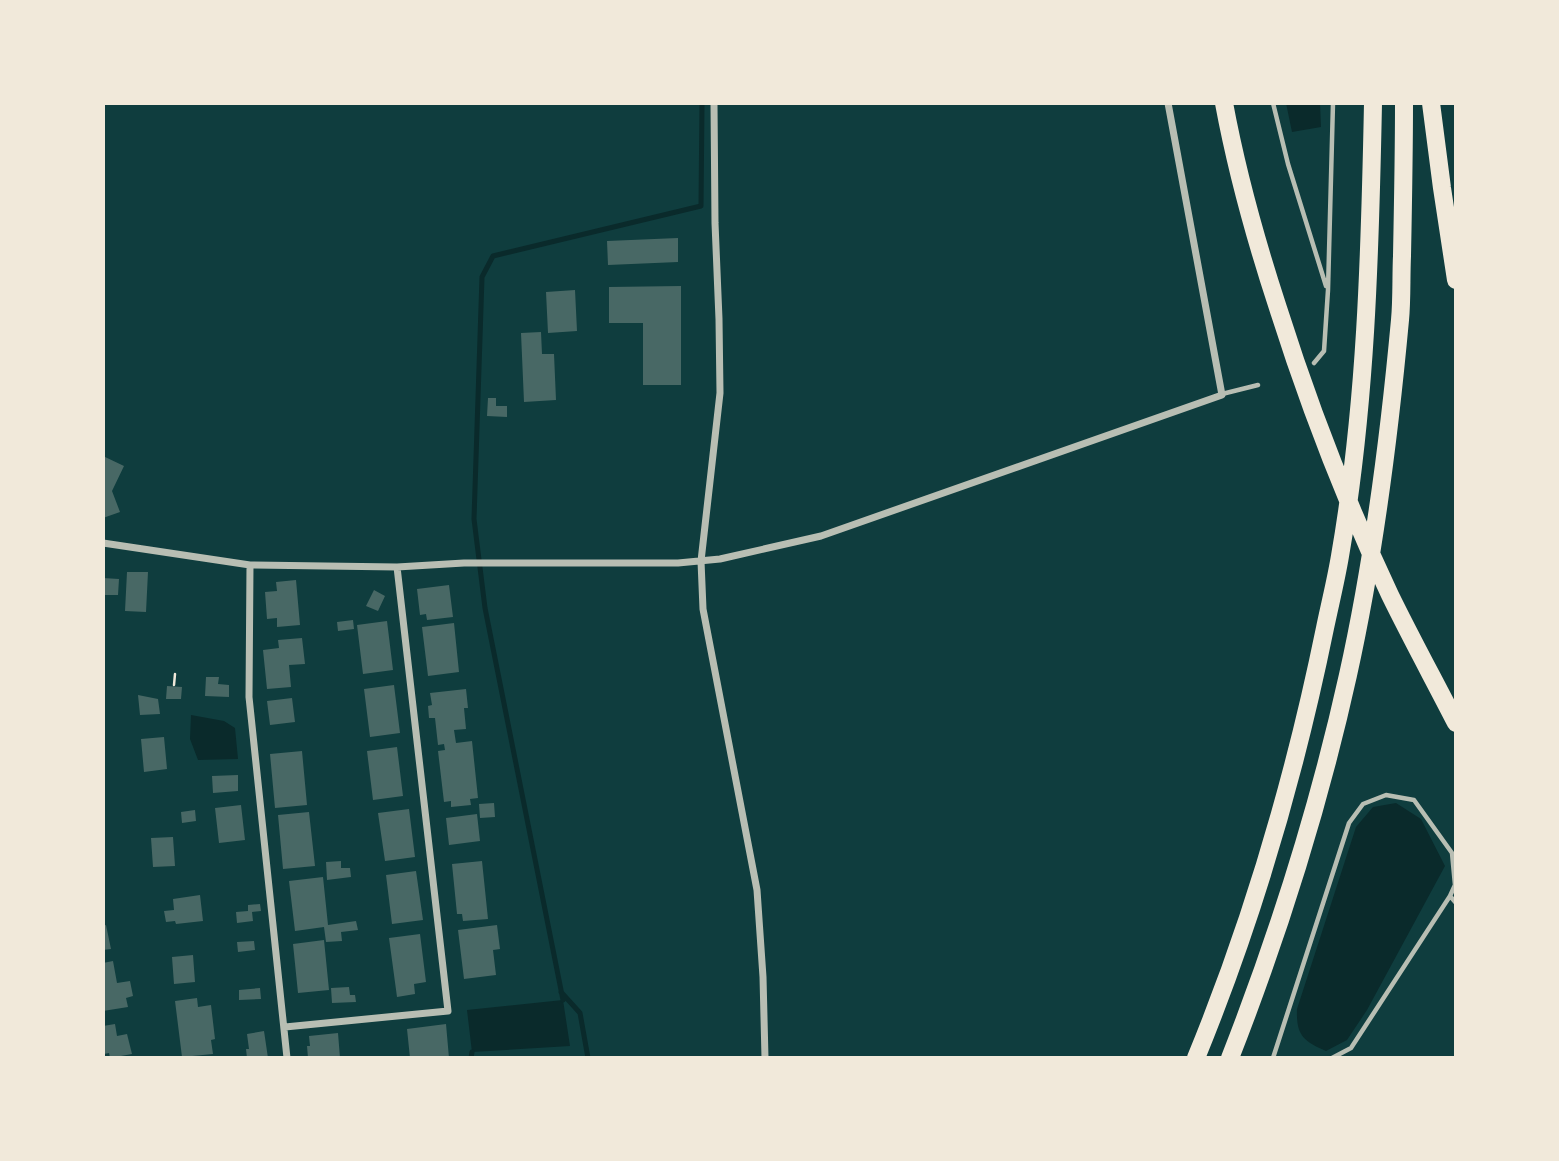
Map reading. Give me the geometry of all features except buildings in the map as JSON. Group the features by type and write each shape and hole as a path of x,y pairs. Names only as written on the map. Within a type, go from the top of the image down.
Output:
{"highway":[{"path":"1224,103 1231,143 1255,237 1325,443 1391,596 1456,723"},
{"path":"1196,1058 1255,898 1293,769 1340,556 1356,438 1366,333 1373,103"},
{"path":"1230,1058 1276,932 1317,799 1348,675 1365,592 1385,460 1400,317 1404,103"},
{"path":"1431,103 1456,279"}],"street":[{"path":"714,103 720,393 701,561 703,609 757,890 765,1058"},
{"path":"103,543 250,565 397,567 464,563 678,563 720,559 821,536 1222,395 1168,103"},
{"path":"250,565 249,697 287,1058"},
{"path":"285,1027 448,1011 397,567"}],"lane":[{"path":"1273,103 1288,164 1328,290"},
{"path":"1314,363 1324,351 1333,103"},
{"path":"1222,395 1258,385"},
{"path":"1273,1058 1349,824 1363,804 1386,795 1414,800 1452,853 1455,885 1451,896 1351,1048 1332,1058"},
{"path":"1451,896 1456,903"}],"path":[{"path":"174,685 175,674"}],"water":[{"path":"1286,103 1320,103 1321,127 1292,132"},
{"path":"191,715 224,721 235,728 238,759 198,760 190,739"},
{"path":"1396,803 1421,819 1445,866 1367,1010 1347,1040 1326,1051 1302,1036 1297,1009 1356,827 1373,807"},
{"path":"563,1000 570,1046 472,1052 467,1010"}],"waterway":[{"path":"563,1000 485,608 474,519 482,277 493,256 701,206 702,103"},
{"path":"561,992 580,1013 588,1058"},
{"path":"471,1058 472,1052"}]}
